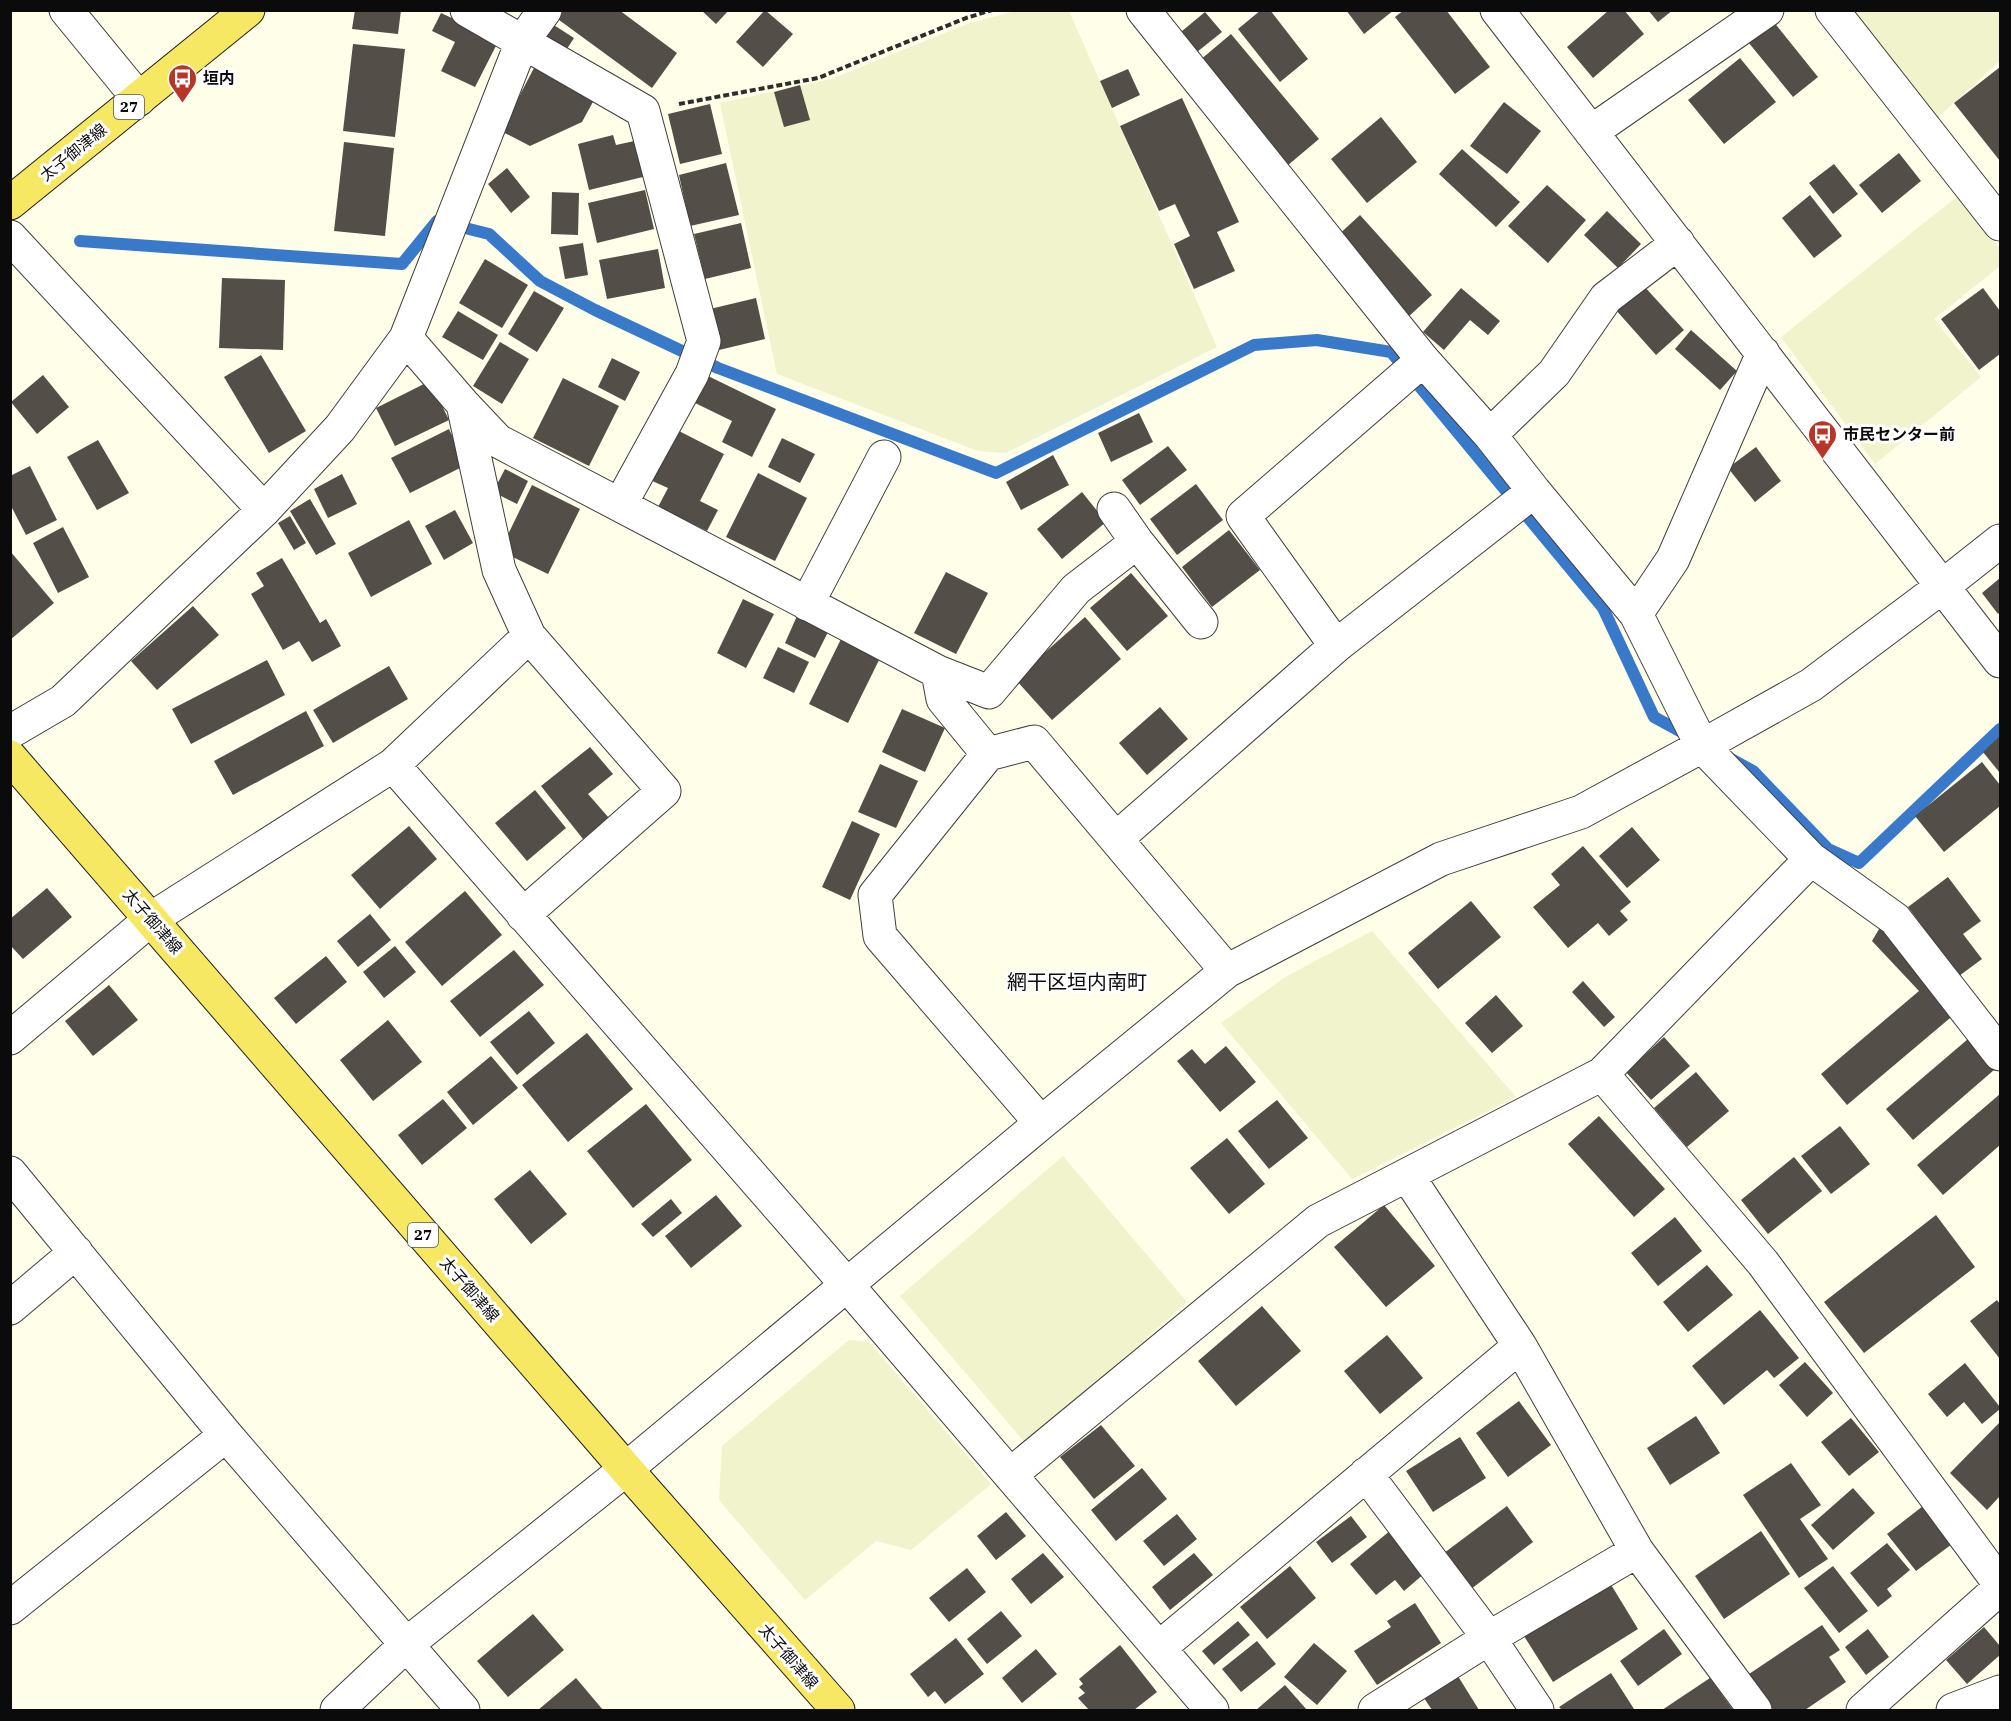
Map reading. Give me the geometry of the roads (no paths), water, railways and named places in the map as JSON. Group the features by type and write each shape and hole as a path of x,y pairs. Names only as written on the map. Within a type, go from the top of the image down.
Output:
{"main road":[{"name":"太子御津線","path":"10,203 248,10"},
{"name":"太子御津線","path":"10,757 626,1470 838,1710"}],"street":[{"path":"66,10 139,99"},
{"path":"467,10 643,111 704,341 692,374 620,506"},
{"path":"10,732 63,700 264,510 340,428 406,338 522,42 545,10"},
{"path":"1143,10 1423,360 1490,435 1636,614 1702,746 1811,859 1895,918 2001,1054"},
{"path":"1497,10 2001,661"},
{"path":"1591,132 1767,10"},
{"path":"1832,10 2001,224"},
{"path":"10,237 264,510"},
{"path":"1490,435 1554,373 1606,298 1678,243"},
{"path":"406,338 498,441 938,672 989,692 1076,589 1137,542"},
{"path":"1636,614 1673,560 1763,353"},
{"path":"1336,646 1243,516 1423,360"},
{"path":"463,404 499,570 529,636 664,791 523,915"},
{"path":"807,604 884,457"},
{"path":"1116,839 1336,646 1534,491"},
{"path":"1114,509 1137,542 1201,622"},
{"path":"337,1710 407,1644 626,1470 1041,1123 1227,971 1442,859 1581,812 1702,746 1811,685 2001,541"},
{"path":"10,1038 151,919 393,765 529,636"},
{"path":"938,672 943,699 988,754"},
{"path":"1041,1123 880,936 875,895 988,754 1034,742 1227,971"},
{"path":"393,765 1212,1710"},
{"path":"1010,1475 1318,1221 1602,1074 1811,859"},
{"path":"1602,1074 1763,1263 2001,1586 1863,1710"},
{"path":"10,1173 226,1435 463,1710"},
{"path":"1407,1175 1520,1346 1637,1551 1755,1710"},
{"path":"10,1308 76,1252"},
{"path":"1159,1648 1520,1346"},
{"path":"10,1608 226,1435"},
{"path":"1366,1474 1489,1638 1537,1710"},
{"path":"1375,1710 1489,1638 1637,1551"},
{"path":"1953,1710 2001,1692"}],"waterway":[{"path":"80,241 402,264 437,221 489,234 540,281 595,310 718,368 996,473 1254,345 1317,340 1391,352 1603,608 1654,717 1687,735"},
{"path":"1731,759 1753,771 1828,849 1859,863 2000,729"}],"place":[{"name":"垣内","path":"182,104"},
{"name":"市民センター前","path":"1822,460"}],"district":[{"name":"網干区垣内南町","path":"1077,982"}]}
